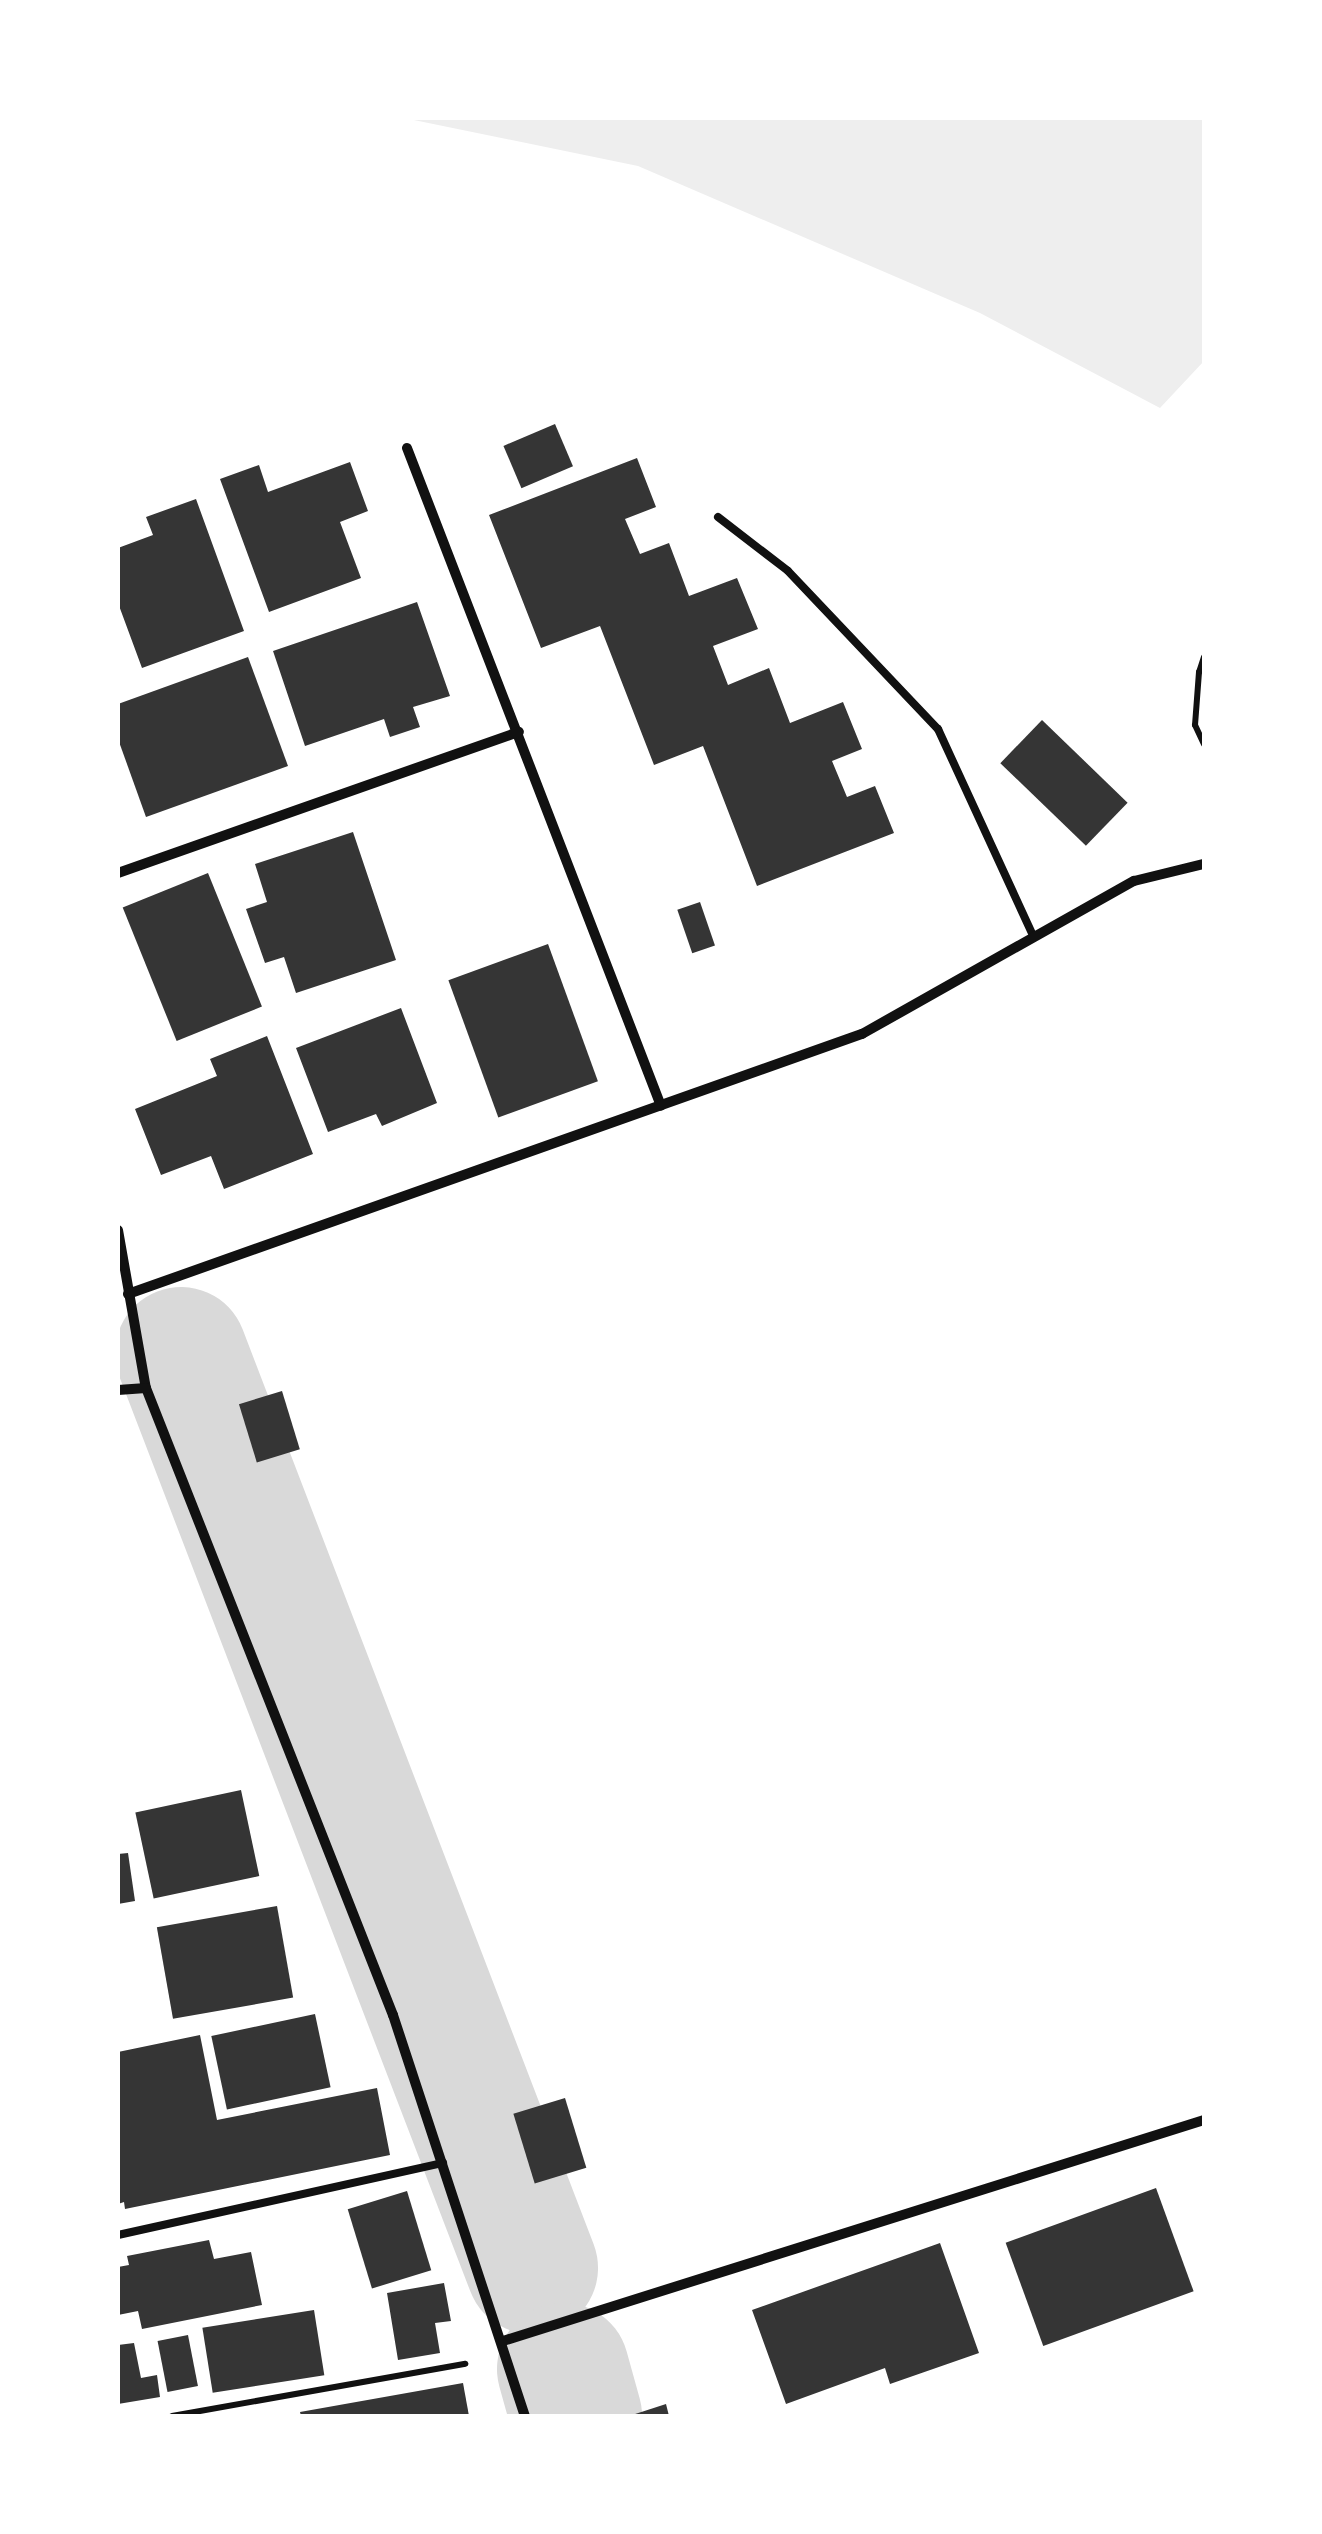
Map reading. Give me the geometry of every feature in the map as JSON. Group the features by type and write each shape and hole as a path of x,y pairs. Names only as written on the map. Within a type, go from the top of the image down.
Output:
{"street":[{"path":"407,448 661,1106"},
{"path":"118,873 519,732"},
{"path":"128,1294 862,1034 1134,882 1204,864"},
{"path":"118,1230 146,1388 393,2015 525,2416"},
{"path":"118,1390 146,1388"},
{"path":"503,2341 1204,2120"}],"lane":[{"path":"718,516 788,571 938,729 1033,936"},
{"path":"118,2235 443,2163"}],"path":[{"path":"1204,656 1195,725 1204,744"},
{"path":"172,2416 479,2362 503,2341"}],"shaded area":[{"path":"404,118 1204,118 1204,361 1160,408 980,313 638,166"}],"building":[{"path":"555,424 573,466 521,488 503,446"},
{"path":"637,458 656,507 625,519 640,554 669,543 689,596 737,578 758,629 713,646 728,685 769,668 790,723 843,702 862,749 832,761 847,797 875,786 894,833 757,886 703,746 654,765 600,626 541,648 489,515"},
{"path":"350,462 368,511 340,522 361,578 269,612 220,479 259,465 268,492"},
{"path":"196,499 244,631 142,668 118,603 118,548 153,535 146,517"},
{"path":"417,602 450,696 413,707 420,727 390,737 384,719 305,746 273,651"},
{"path":"248,657 288,766 146,817 118,739 118,704"},
{"path":"1042,720 1128,803 1086,846 1000,763"},
{"path":"353,832 396,960 296,993 284,957 265,963 246,909 267,902 255,864"},
{"path":"208,873 262,1007 177,1041 123,907"},
{"path":"700,902 715,945 692,953 677,910"},
{"path":"548,944 598,1081 498,1117 448,980"},
{"path":"401,1008 437,1103 382,1126 376,1114 328,1132 296,1048"},
{"path":"267,1036 313,1154 224,1189 211,1156 161,1175 135,1109 217,1076 210,1059"},
{"path":"282,1391 300,1449 257,1462 239,1404"},
{"path":"241,1790 259,1876 154,1899 135,1812"},
{"path":"128,1853 135,1901 118,1904 118,1854"},
{"path":"277,1906 293,1998 173,2019 157,1927"},
{"path":"315,2014 331,2087 227,2109 211,2036"},
{"path":"200,2035 217,2120 377,2088 390,2155 125,2209 124,2202 118,2204 118,2052"},
{"path":"565,2098 586,2168 535,2184 513,2114"},
{"path":"1156,2188 1194,2291 1043,2346 1006,2243"},
{"path":"407,2191 431,2270 372,2289 348,2209"},
{"path":"209,2240 214,2259 251,2252 262,2305 142,2329 138,2311 118,2315 118,2267 129,2265 127,2256"},
{"path":"940,2243 979,2353 890,2384 885,2368 786,2404 752,2310"},
{"path":"444,2283 451,2321 435,2323 440,2353 398,2360 387,2293"},
{"path":"314,2310 324,2375 213,2393 202,2328"},
{"path":"188,2335 198,2386 167,2392 158,2341"},
{"path":"134,2343 141,2378 157,2375 160,2397 118,2404 118,2345"},
{"path":"463,2383 469,2416 301,2416 300,2412"},
{"path":"666,2404 669,2416 629,2416"}],"waterway":[{"path":"181,1353 532,2268"},
{"path":"563,2369 576,2416"}]}
